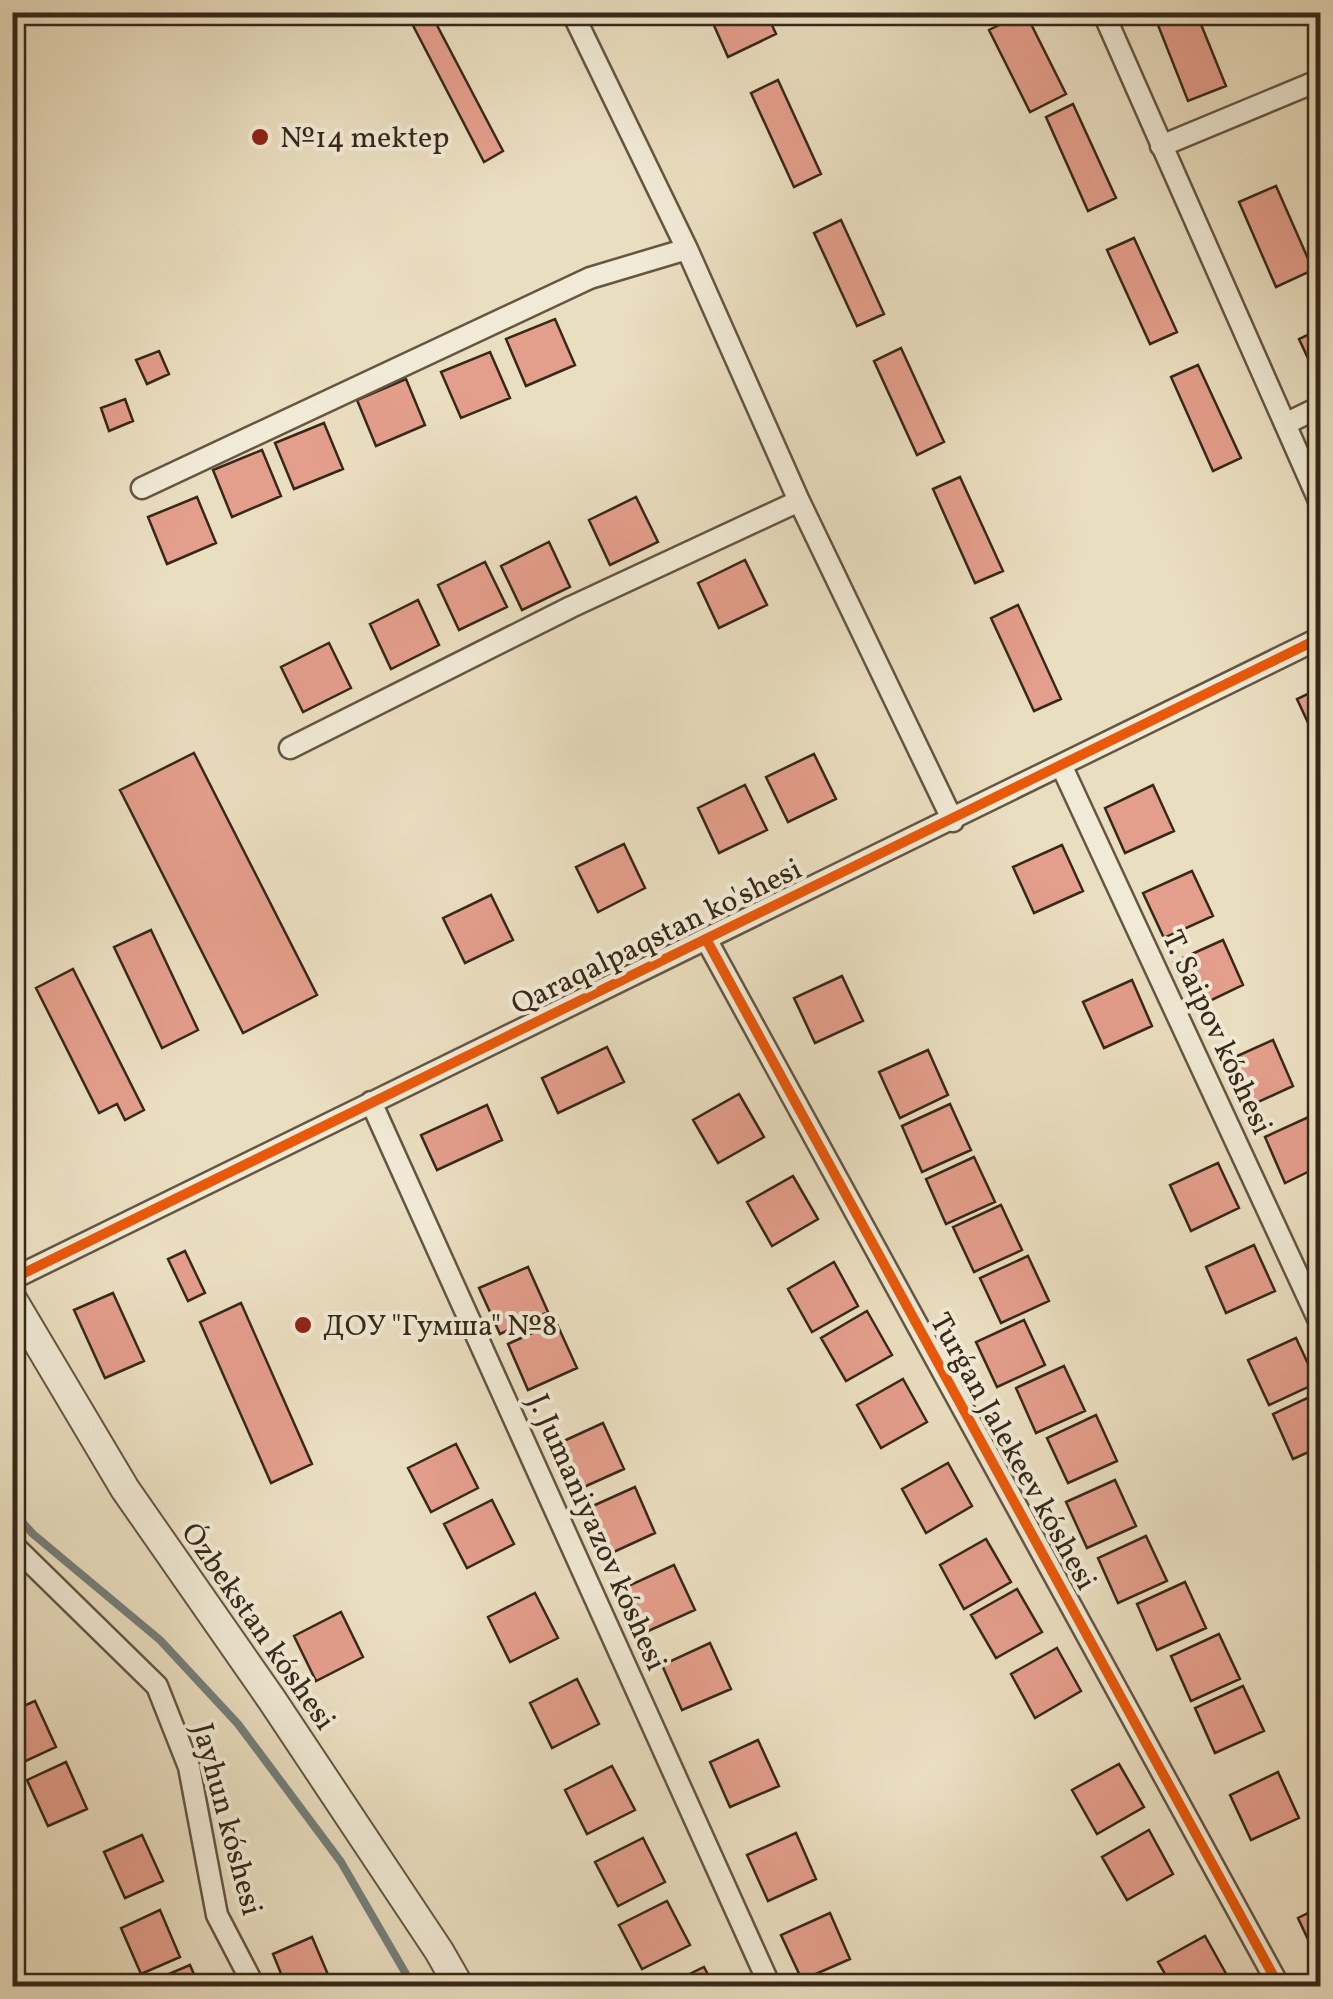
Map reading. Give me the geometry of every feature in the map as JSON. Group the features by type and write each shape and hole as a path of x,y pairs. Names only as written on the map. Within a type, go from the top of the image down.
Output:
{"street":[{"path":"572,12 687,249 799,501 953,820"},
{"path":"1103,12 1320,503"},
{"path":"1161,146 1320,80"},
{"path":"142,488 590,278 687,249"},
{"path":"1284,424 1320,407"},
{"path":"290,748 571,607 799,501"},
{"name":"Qaraqalpaqstan ko'shesi","path":"12,1280 1320,638"},
{"name":"T. Saipov kóshesi","path":"1062,767 1320,1323"},
{"name":"Turǵan Jalekeev kóshesi","path":"706,940 1279,1986"},
{"name":"J. Jumaniyazov kóshesi","path":"371,1102 770,1986"},
{"name":"Ózbekstan kóshesi","path":"12,1299 125,1489 272,1700 459,1986"},
{"name":"Jayhun kóshesi","path":"12,1544 157,1686 189,1767 217,1915 254,1986"}],"building":[{"path":"406,12 430,12 503,151 484,162"},
{"path":"708,12 766,12 776,34 728,57"},
{"path":"1025,12 1066,94 1030,112 989,30"},
{"path":"1196,12 1226,86 1188,101 1154,15"},
{"path":"778,80 821,174 794,187 751,93"},
{"path":"1073,104 1116,198 1088,211 1046,117"},
{"path":"1276,186 1313,270 1276,287 1239,202"},
{"path":"841,220 884,314 857,326 814,233"},
{"path":"1134,238 1177,332 1150,344 1107,250"},
{"path":"555,319 575,365 526,386 506,339"},
{"path":"1320,329 1320,384 1299,339"},
{"path":"901,348 944,442 917,455 874,361"},
{"path":"159,351 169,374 147,384 136,360"},
{"path":"490,352 510,398 461,418 441,372"},
{"path":"1198,365 1241,458 1213,471 1171,377"},
{"path":"406,379 425,425 376,446 357,400"},
{"path":"125,399 133,421 109,431 101,408"},
{"path":"324,423 343,469 294,489 275,443"},
{"path":"262,450 281,496 232,517 213,470"},
{"path":"960,477 1003,571 975,583 933,489"},
{"path":"197,497 216,543 167,564 148,517"},
{"path":"636,497 658,542 610,565 589,520"},
{"path":"549,542 570,587 522,610 501,566"},
{"path":"745,560 767,605 719,628 698,583"},
{"path":"485,562 507,607 459,630 438,585"},
{"path":"418,600 439,645 391,669 370,624"},
{"path":"1018,605 1061,699 1034,711 991,618"},
{"path":"329,643 351,688 303,712 281,667"},
{"path":"1320,688 1320,743 1318,744 1297,699"},
{"path":"194,753 317,995 243,1033 120,790"},
{"path":"814,754 836,799 788,822 766,777"},
{"path":"745,785 767,830 719,853 698,808"},
{"path":"1153,785 1174,831 1125,853 1105,808"},
{"path":"624,844 645,888 598,912 576,867"},
{"path":"1062,845 1083,891 1034,913 1013,867"},
{"path":"1192,871 1213,916 1164,938 1143,893"},
{"path":"491,895 513,940 465,963 443,918"},
{"path":"151,930 198,1030 162,1048 114,947"},
{"path":"1223,940 1243,985 1195,1008 1174,962"},
{"path":"73,969 144,1110 125,1120 117,1104 99,1113 36,988"},
{"path":"842,976 863,1021 815,1043 794,998"},
{"path":"1132,980 1152,1026 1104,1048 1083,1002"},
{"path":"1273,1040 1293,1086 1245,1108 1224,1062"},
{"path":"607,1047 624,1082 558,1113 542,1078"},
{"path":"928,1050 948,1095 900,1118 879,1072"},
{"path":"739,1094 764,1137 718,1163 693,1120"},
{"path":"950,1104 971,1150 922,1172 902,1126"},
{"path":"487,1105 502,1140 437,1170 421,1135"},
{"path":"1313,1115 1320,1131 1320,1166 1285,1183 1265,1137"},
{"path":"974,1157 995,1202 946,1224 926,1179"},
{"path":"1218,1163 1239,1208 1191,1231 1170,1185"},
{"path":"793,1176 818,1219 772,1246 747,1202"},
{"path":"1001,1205 1022,1250 974,1272 953,1227"},
{"path":"1254,1245 1275,1291 1226,1313 1206,1267"},
{"path":"185,1251 205,1293 188,1301 168,1259"},
{"path":"1028,1256 1049,1301 1001,1323 980,1278"},
{"path":"834,1262 858,1306 812,1332 788,1289"},
{"path":"528,1267 548,1312 500,1334 479,1288"},
{"path":"113,1293 144,1361 105,1378 74,1310"},
{"path":"241,1303 312,1464 271,1483 200,1322"},
{"path":"867,1311 892,1355 846,1381 821,1338"},
{"path":"1024,1320 1045,1365 997,1387 976,1342"},
{"path":"556,1322 577,1368 528,1390 508,1344"},
{"path":"1296,1338 1317,1383 1269,1405 1248,1360"},
{"path":"1064,1366 1085,1411 1036,1433 1016,1388"},
{"path":"903,1379 927,1422 881,1448 857,1405"},
{"path":"1320,1392 1320,1447 1293,1459 1273,1414"},
{"path":"1096,1415 1117,1461 1068,1483 1047,1438"},
{"path":"603,1423 624,1469 575,1491 555,1445"},
{"path":"456,1444 478,1488 431,1512 408,1468"},
{"path":"948,1463 972,1506 926,1533 902,1489"},
{"path":"1115,1480 1136,1526 1087,1548 1066,1502"},
{"path":"635,1487 655,1533 607,1555 586,1509"},
{"path":"492,1500 514,1544 467,1568 444,1524"},
{"path":"1146,1536 1167,1581 1118,1603 1098,1558"},
{"path":"986,1539 1011,1582 964,1609 940,1565"},
{"path":"674,1565 695,1610 646,1632 626,1587"},
{"path":"1185,1582 1206,1628 1157,1650 1137,1604"},
{"path":"1017,1589 1042,1632 996,1658 971,1615"},
{"path":"535,1593 558,1638 510,1662 488,1617"},
{"path":"341,1612 363,1657 316,1681 294,1636"},
{"path":"1219,1634 1240,1679 1191,1701 1171,1656"},
{"path":"710,1643 731,1689 682,1710 662,1665"},
{"path":"1057,1648 1081,1691 1035,1718 1011,1674"},
{"path":"577,1679 599,1724 552,1748 530,1703"},
{"path":"1243,1686 1264,1731 1215,1753 1195,1708"},
{"path":"35,1701 56,1747 17,1765 12,1754 12,1711"},
{"path":"758,1740 779,1786 730,1807 710,1762"},
{"path":"66,1762 87,1809 48,1826 27,1780"},
{"path":"1119,1764 1144,1807 1097,1834 1072,1790"},
{"path":"612,1766 635,1810 587,1834 565,1790"},
{"path":"1278,1772 1299,1818 1251,1840 1230,1795"},
{"path":"1149,1830 1173,1874 1127,1900 1102,1857"},
{"path":"796,1833 816,1879 768,1901 747,1855"},
{"path":"142,1835 163,1881 125,1898 104,1852"},
{"path":"643,1838 665,1882 618,1906 595,1862"},
{"path":"667,1901 690,1945 642,1969 619,1925"},
{"path":"1320,1907 1320,1962 1319,1963 1298,1918"},
{"path":"160,1910 180,1957 141,1974 121,1928"},
{"path":"830,1913 850,1959 802,1980 781,1935"},
{"path":"1205,1936 1229,1979 1217,1986 1172,1986 1158,1962"},
{"path":"312,1937 332,1984 286,1986 273,1954"},
{"path":"190,1965 199,1986 153,1986 150,1982"},
{"path":"704,1967 714,1986 665,1986"}],"waterway":[{"path":"12,1511 33,1534 160,1640 238,1724 341,1862 413,1986"}],"cycle path":[{"path":"12,1279 1320,638"},
{"path":"706,939 1279,1986"}],"place":[{"name":"№14 mektep","path":"260,137"},
{"name":"ДОУ \"Гумша\" №8","path":"303,1325"}]}
